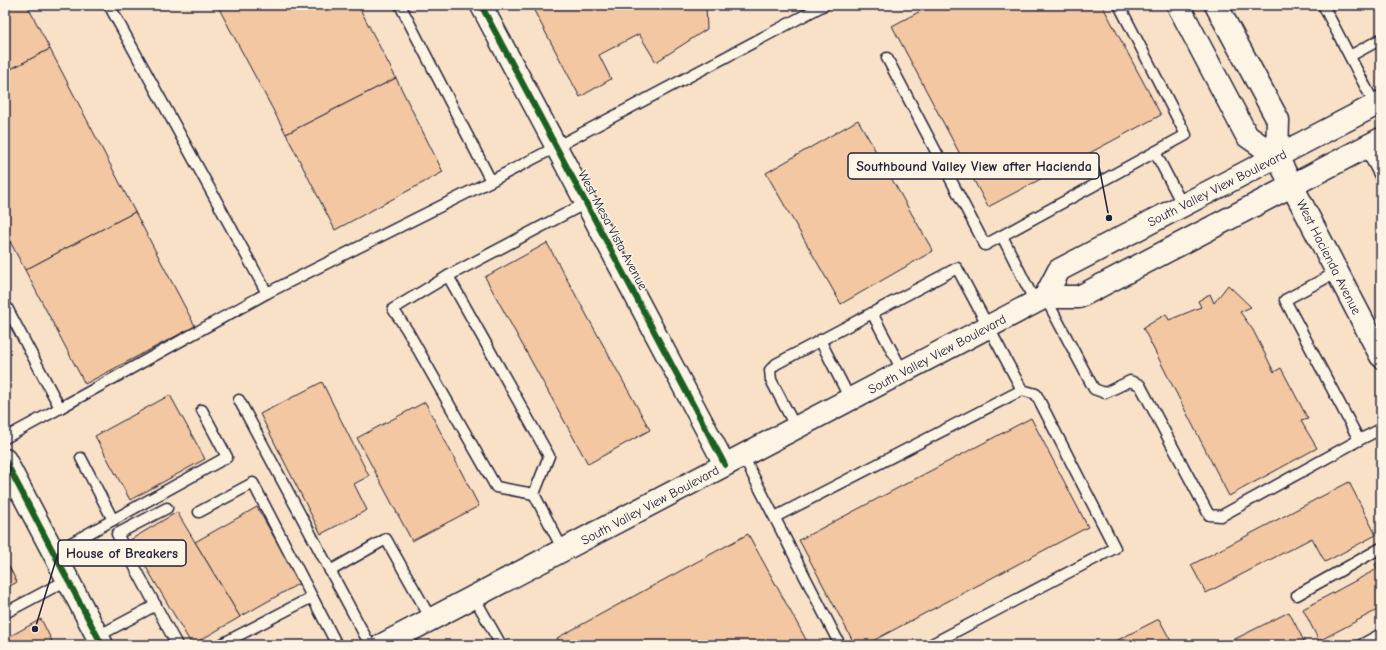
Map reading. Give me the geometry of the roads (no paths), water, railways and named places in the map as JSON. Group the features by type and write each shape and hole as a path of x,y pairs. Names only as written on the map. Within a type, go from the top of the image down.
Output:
{"main road":[{"name":"West Hacienda Avenue","path":"1178,5 1247,136 1277,157 1381,356"},
{"name":"West Hacienda Avenue","path":"1216,5 1278,120 1277,157"},
{"name":"South Valley View Boulevard","path":"1040,300 1059,270 1378,103"},
{"name":"South Valley View Boulevard","path":"388,644 432,619 1040,300 1079,297 1293,187 1373,144"},
{"path":"5,460 12,492 53,553 100,641"}],"street":[{"name":"West Mesa Vista Avenue","path":"481,5 586,203 734,460"}],"lane":[{"path":"109,5 267,293"},
{"path":"400,5 490,181"},
{"path":"5,438 267,293 556,148 824,5"},
{"path":"887,58 985,245 1186,135 1119,5"},
{"path":"1323,5 1350,56 1378,103"},
{"path":"1350,56 1381,40"},
{"path":"1373,144 1381,178"},
{"path":"1155,152 1183,206"},
{"path":"534,494 496,487 407,330 393,309 448,276 586,203"},
{"path":"1002,236 1094,389 1105,393 1130,380 1140,385 1209,515 1221,516 1381,429"},
{"path":"796,428 771,380 770,370 776,364 957,268 1022,390"},
{"path":"1337,272 1285,300 1359,440"},
{"path":"448,276 550,456 534,494"},
{"path":"5,304 60,408"},
{"path":"872,313 903,372"},
{"path":"820,340 850,400"},
{"path":"775,517 1022,390 1036,394 1115,548 930,645"},
{"path":"239,400 370,645"},
{"path":"53,553 227,457 202,410"},
{"path":"81,458 113,520"},
{"path":"734,460 775,517 840,645"},
{"path":"199,512 253,483 337,645"},
{"path":"534,494 563,550"},
{"path":"167,508 117,534 177,645"},
{"path":"330,571 386,539 432,619"},
{"path":"1297,595 1381,548"},
{"path":"5,612 67,580"},
{"path":"220,645 312,597"},
{"path":"474,597 501,645"},
{"path":"100,641 156,605"},
{"path":"1361,645 1381,634"}],"place":[{"name":"Southbound Valley View after Hacienda","path":"1109,218"},
{"name":"House of Breakers","path":"35,629"}]}
